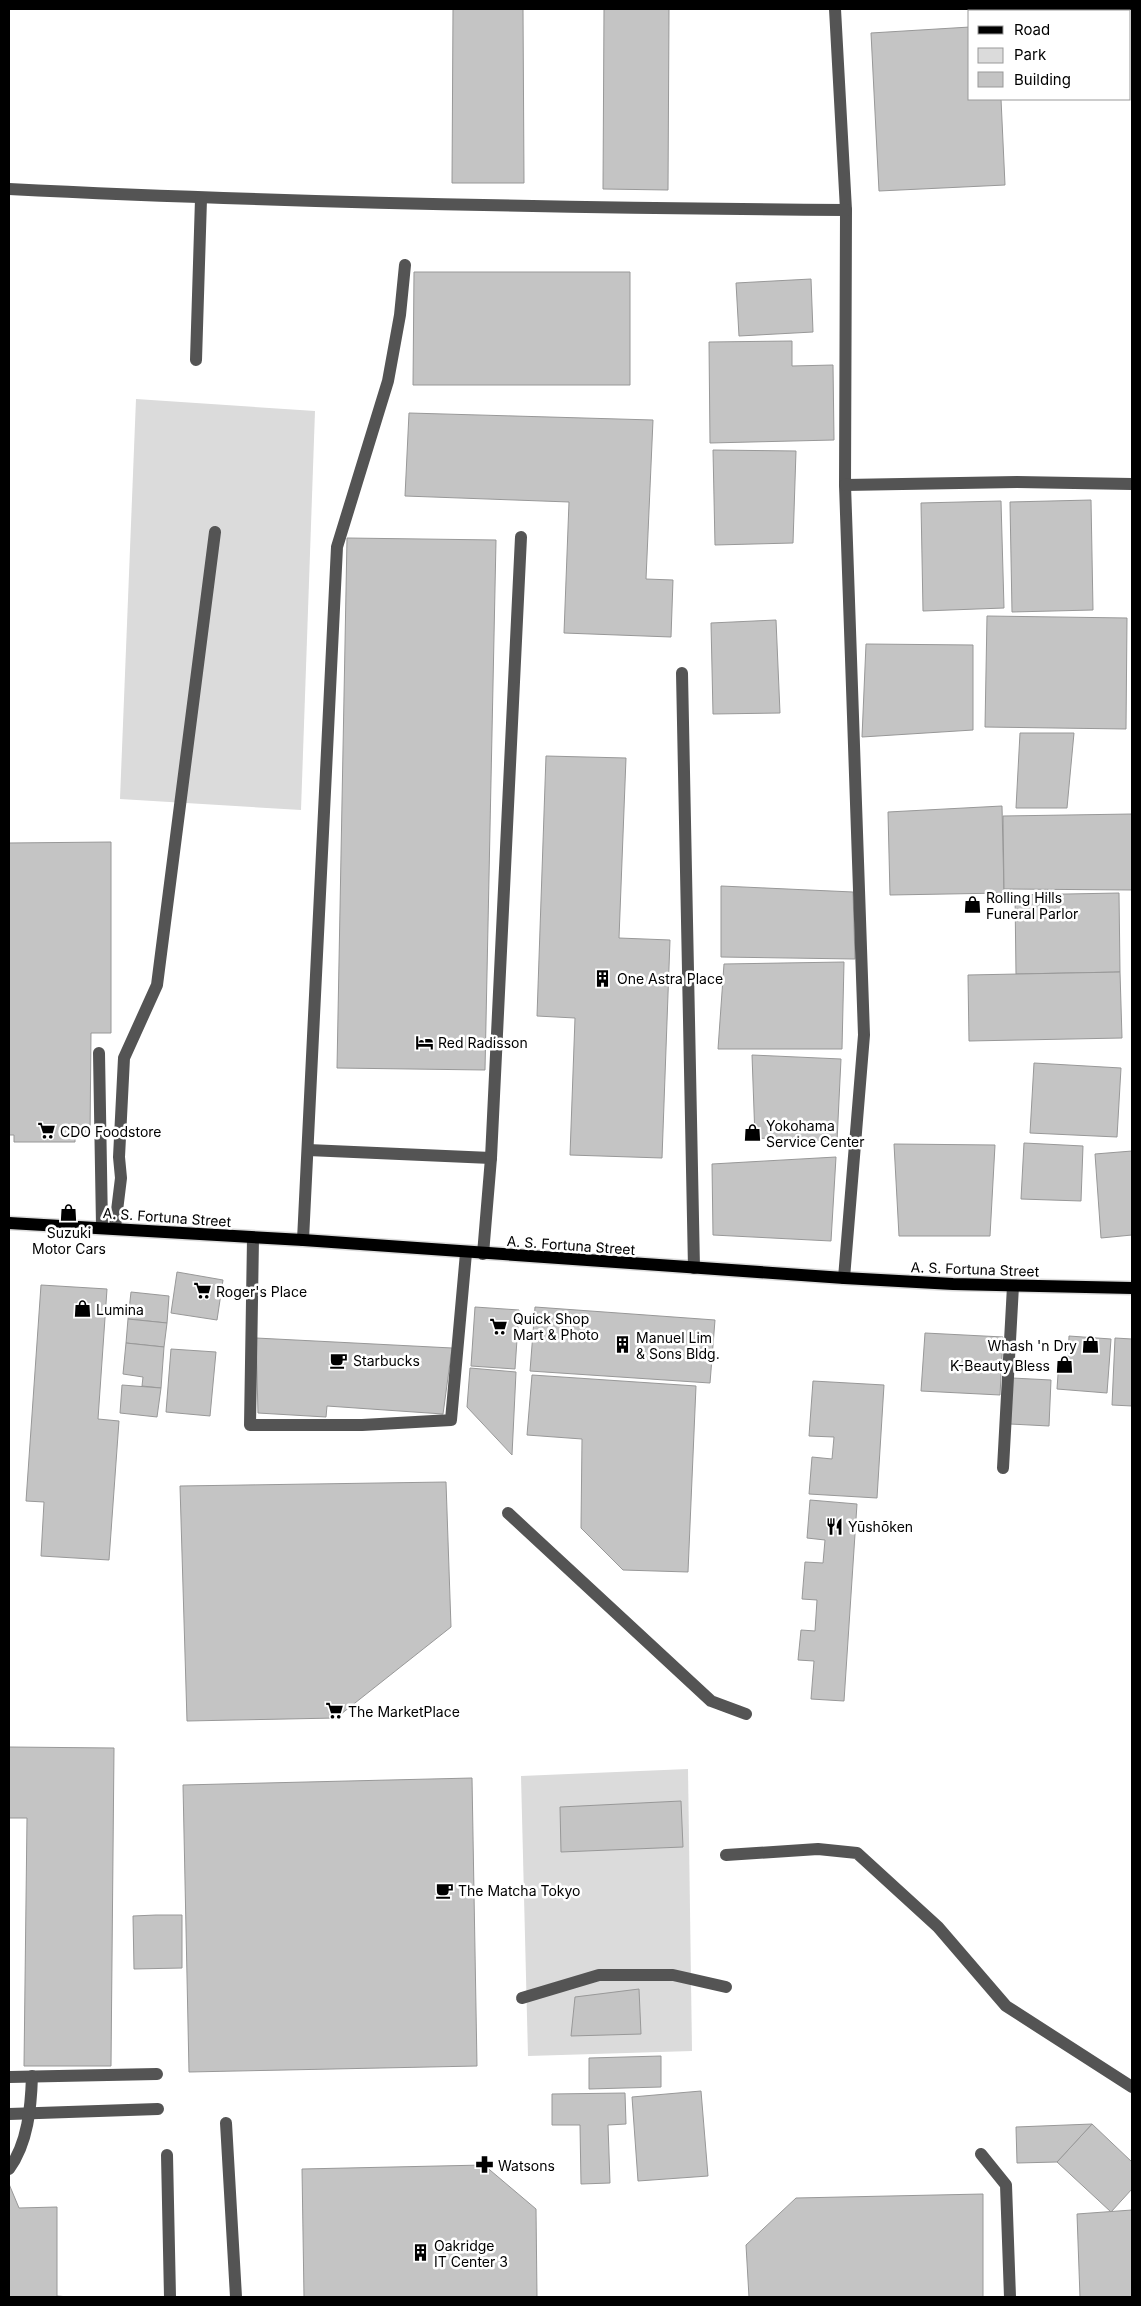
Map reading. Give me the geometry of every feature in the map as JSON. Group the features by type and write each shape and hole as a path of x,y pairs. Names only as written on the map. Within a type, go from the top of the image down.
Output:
{"main road":[{"name":"A. S. Fortuna Street","path":"9,1223 102,1226 844,1278 1012,1286 1132,1288"}],"street":[{"path":"835,9 846,210 845,485 864,1036 844,1278"},
{"path":"9,189 201,199 568,208 846,210"},
{"path":"196,360 201,199"},
{"path":"303,1240 338,547 388,381 400,315 405,265"},
{"path":"845,485 1017,482 1132,484"},
{"path":"115,1227 121,1178 119,1158 124,1058 157,985 215,532"},
{"path":"483,1254 491,1158 521,537"},
{"path":"682,673 694,1268"},
{"path":"100,1053 102,1226"},
{"path":"308,1150 491,1158"},
{"path":"253,1238 250,1425 362,1425 450,1420 466,1253"},
{"path":"1003,1468 1012,1286"},
{"path":"508,1513 711,1701 746,1714"},
{"path":"726,1855 818,1849 857,1853 938,1927 1006,2006 1132,2087"},
{"path":"522,1998 599,1975 673,1975 726,1987"},
{"path":"9,2076 157,2074"},
{"path":"9,2169 19,2148 31,2113 32,2076"},
{"path":"9,2114 158,2108"},
{"path":"226,2123 236,2297"},
{"path":"981,2154 1006,2185 1010,2297"},
{"path":"167,2155 170,2297"}],"green space":[{"path":"136,399 315,411 301,810 120,799"},
{"path":"688,1769 692,2051 528,2056 521,1776"}],"building":[{"path":"453,9 523,9 524,183 452,183"},
{"path":"604,9 669,9 668,190 603,189"},
{"path":"968,27 968,100 1001,100 1005,185 879,191 871,33"},
{"path":"414,272 630,272 630,385 413,385"},
{"path":"811,279 813,332 739,336 736,283"},
{"path":"792,341 792,366 833,365 834,440 710,443 709,342"},
{"path":"409,413 653,420 646,579 673,580 671,637 564,633 569,502 405,496"},
{"path":"713,450 796,451 793,543 715,545"},
{"path":"1091,500 1093,610 1012,612 1010,502"},
{"path":"1001,501 1004,608 923,611 921,503"},
{"path":"347,538 496,540 485,1070 337,1068"},
{"path":"987,616 1127,618 1126,729 985,727"},
{"path":"776,620 780,713 713,714 711,623"},
{"path":"866,644 973,645 973,730 862,737"},
{"path":"1020,733 1074,733 1067,808 1016,808"},
{"name":"One Astra Place","path":"546,756 626,758 619,938 670,940 662,1158 570,1155 575,1018 537,1016"},
{"path":"1002,806 1004,893 890,895 888,812"},
{"path":"1132,814 1132,890 1004,889 1003,816"},
{"path":"111,842 111,1033 91,1033 90,1137 75,1137 75,1142 14,1142 14,1135 9,1135 9,843"},
{"path":"721,886 853,892 855,959 721,957"},
{"path":"1119,893 1120,972 1016,974 1015,895"},
{"path":"844,962 842,1049 718,1049 724,964"},
{"path":"1120,972 1122,1038 969,1041 968,975"},
{"path":"752,1055 841,1059 837,1141 755,1138"},
{"path":"1034,1063 1121,1068 1117,1137 1030,1133"},
{"path":"1024,1143 1083,1146 1081,1201 1021,1199"},
{"path":"894,1144 995,1145 990,1236 899,1236"},
{"path":"1132,1151 1132,1235 1101,1238 1095,1154"},
{"path":"836,1157 831,1241 713,1235 712,1164"},
{"path":"177,1272 223,1280 217,1320 171,1313"},
{"path":"41,1285 107,1289 98,1419 119,1421 109,1560 41,1556 44,1502 26,1501"},
{"path":"131,1292 169,1296 167,1323 128,1319"},
{"path":"475,1307 519,1310 515,1369 471,1366"},
{"name":"Manuel Lim & Sons Bldg.","path":"535,1307 715,1320 710,1383 530,1371"},
{"path":"128,1319 167,1323 164,1347 126,1343"},
{"path":"925,1333 1003,1337 1000,1395 921,1391"},
{"path":"1069,1336 1111,1339 1107,1393 1057,1389 1059,1360 1068,1361"},
{"path":"256,1338 452,1348 443,1414 327,1406 326,1417 258,1413"},
{"path":"1115,1338 1132,1339 1132,1406 1112,1405"},
{"path":"126,1343 164,1347 161,1388 142,1386 143,1377 123,1374"},
{"path":"171,1349 216,1352 210,1416 166,1412"},
{"path":"470,1368 516,1372 512,1455 467,1407"},
{"path":"532,1375 696,1386 688,1572 623,1570 581,1528 582,1439 527,1435"},
{"path":"1012,1378 1051,1380 1049,1426 1010,1424"},
{"path":"813,1381 884,1385 877,1498 809,1494 812,1457 832,1459 834,1437 809,1436"},
{"path":"122,1385 161,1388 157,1417 120,1413"},
{"path":"446,1482 451,1627 336,1718 187,1721 180,1486"},
{"path":"810,1500 857,1504 844,1701 811,1699 814,1661 798,1660 801,1630 815,1631 817,1600 802,1599 805,1562 823,1563 825,1540 807,1538"},
{"path":"9,1747 114,1748 111,2066 24,2066 27,1818 9,1818"},
{"path":"472,1778 477,2066 189,2072 183,1785"},
{"path":"681,1801 683,1847 561,1852 560,1807"},
{"path":"182,1915 182,1968 134,1969 133,1916"},
{"path":"639,1989 641,2034 571,2036 575,1997"},
{"path":"661,2056 661,2087 589,2089 589,2058"},
{"path":"701,2091 708,2176 638,2181 632,2097"},
{"path":"625,2093 626,2124 608,2125 610,2183 581,2184 580,2125 552,2125 552,2094"},
{"path":"1092,2124 1132,2162 1132,2189 1111,2212 1057,2162"},
{"path":"1092,2124 1057,2162 1017,2163 1016,2127"},
{"name":"Oakridge IT Center 3","path":"484,2165 536,2209 537,2297 304,2297 302,2169"},
{"path":"9,2184 19,2208 57,2207 57,2296 69,2297 9,2297"},
{"path":"983,2194 983,2297 749,2297 746,2245 796,2198"},
{"path":"1132,2210 1132,2297 1080,2297 1077,2214"}],"place":[{"name":"Rolling Hills Funeral Parlor","path":"972,905"},
{"name":"One Astra Place","path":"603,978"},
{"name":"Red Radisson","path":"424,1042"},
{"name":"CDO Foodstore","path":"46,1131"},
{"name":"Yokohama Service Center","path":"752,1133"},
{"name":"Suzuki Motor Cars","path":"69,1212"},
{"name":"Roger's Place","path":"202,1291"},
{"name":"Lumina","path":"82,1309"},
{"name":"Quick Shop Mart & Photo","path":"499,1326"},
{"name":"Manuel Lim & Sons Bldg.","path":"622,1345"},
{"name":"Whash 'n Dry","path":"1091,1345"},
{"name":"Starbucks","path":"339,1360"},
{"name":"K-Beauty Bless","path":"1064,1365"},
{"name":"Yūshōken","path":"834,1526"},
{"name":"The MarketPlace","path":"334,1711"},
{"name":"The Matcha Tokyo","path":"444,1890"},
{"name":"Watsons","path":"484,2165"},
{"name":"Oakridge IT Center 3","path":"420,2253"}]}
